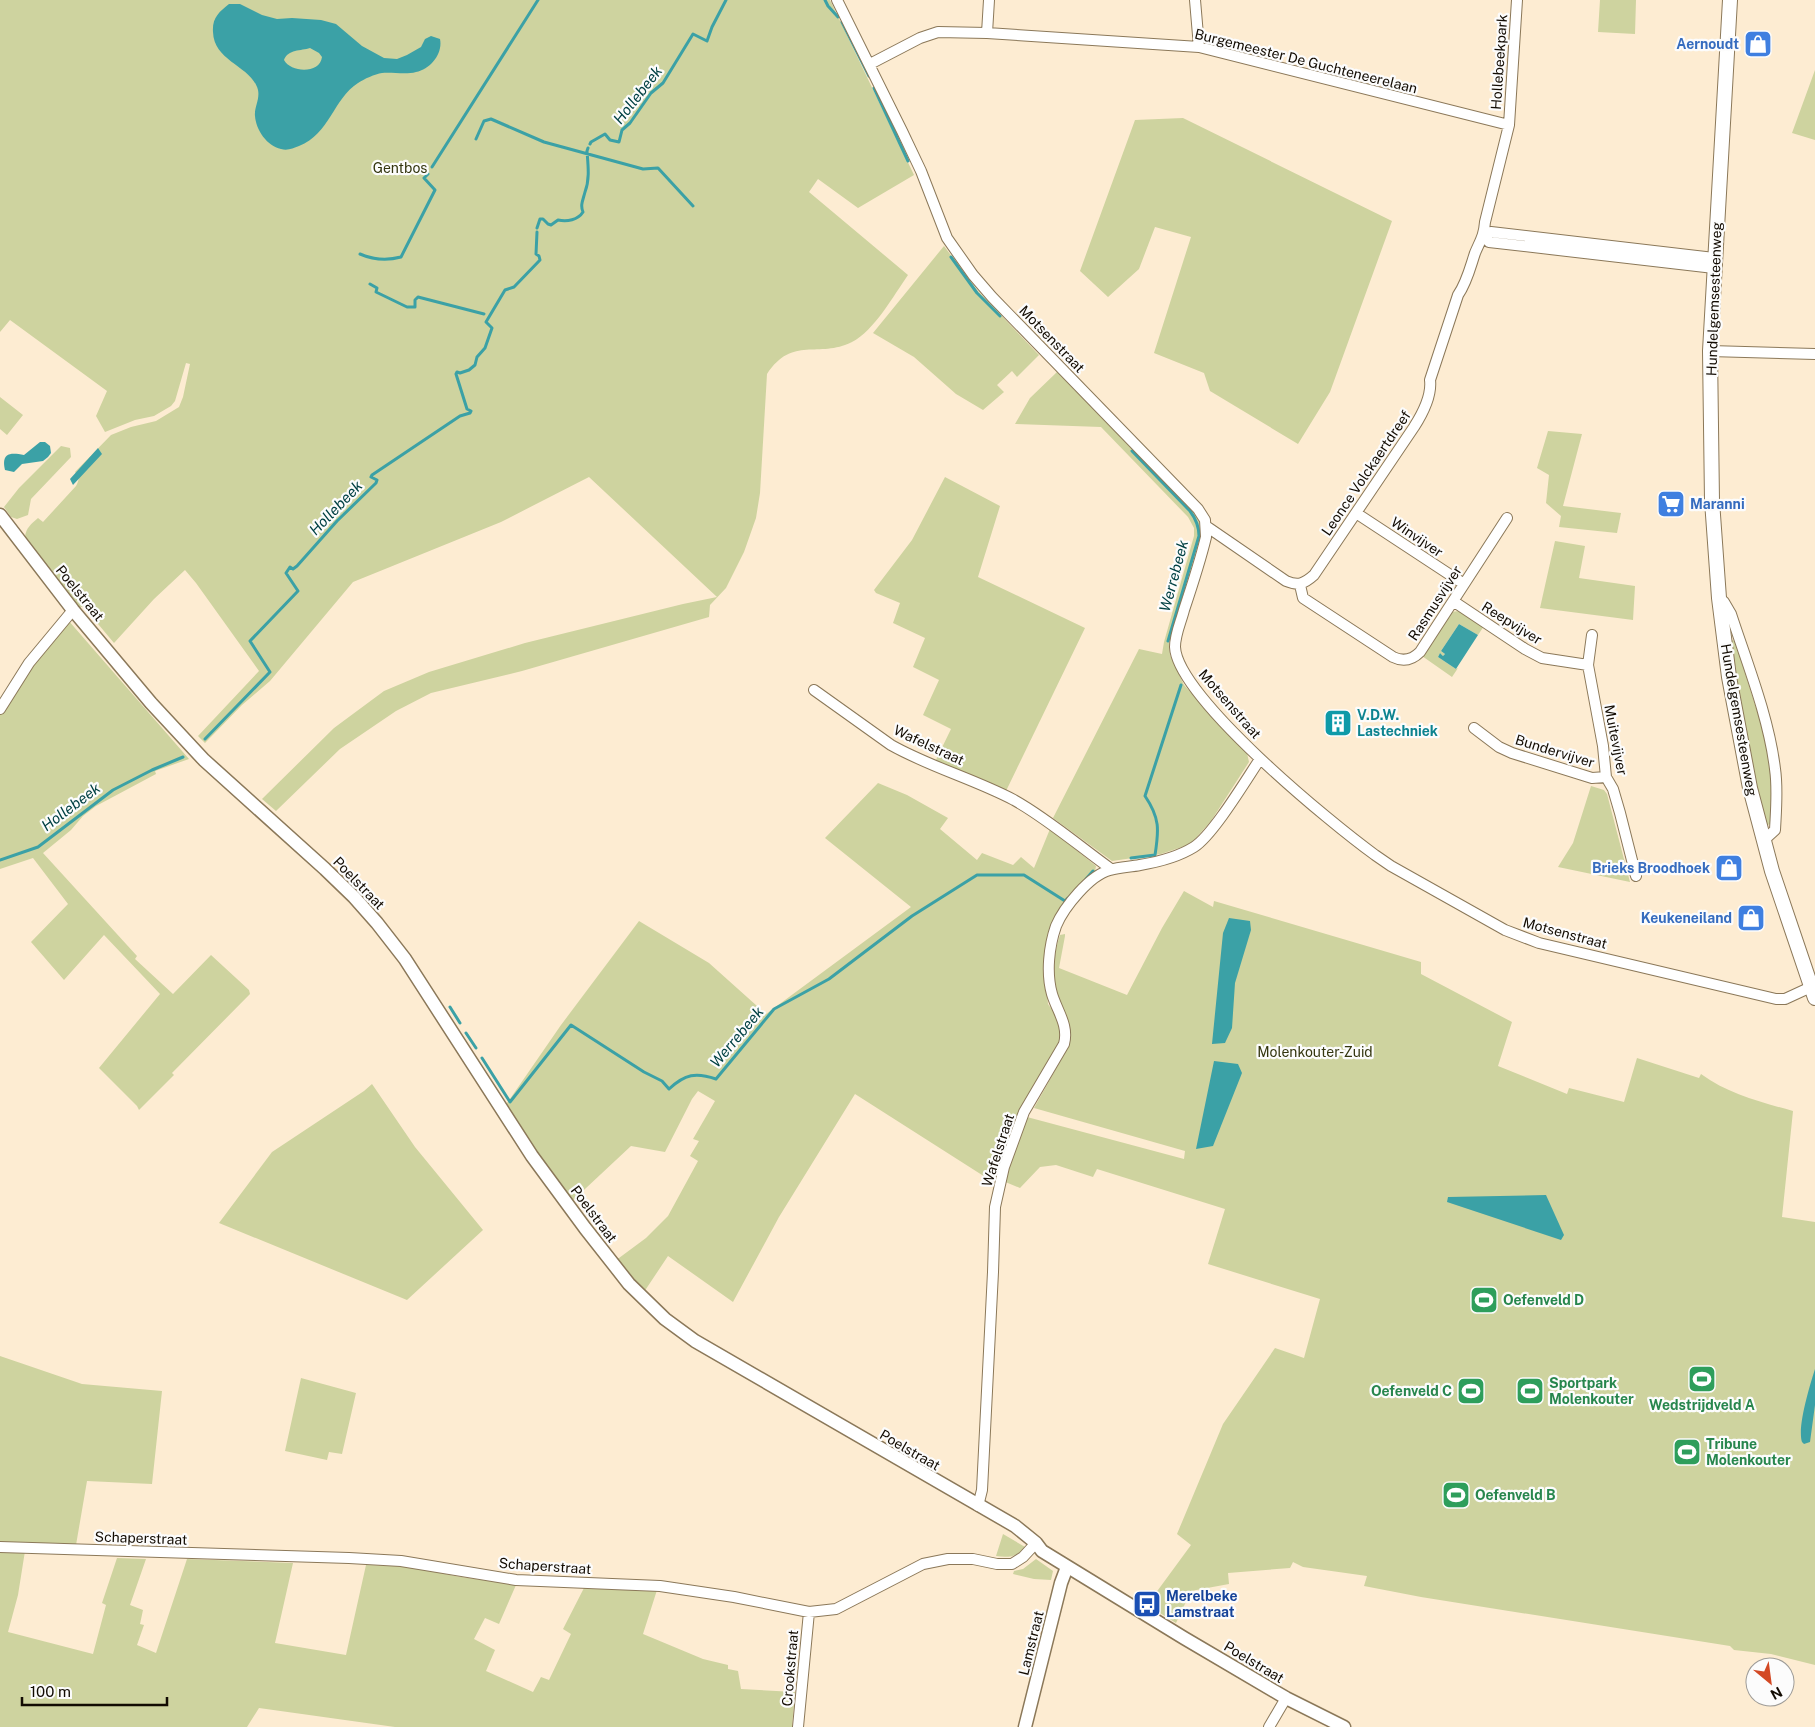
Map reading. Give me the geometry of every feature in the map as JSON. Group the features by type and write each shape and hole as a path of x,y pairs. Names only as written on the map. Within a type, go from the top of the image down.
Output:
{"main road":[{"name":"Hundelgemsesteenweg","path":"1730,0 1710,351 1712,501 1719,598 1728,676 1750,788 1764,840 1813,993"}],"street":[{"name":"Motsenstraat","path":"837,0 921,171 947,238 968,268 992,297 1198,509 1205,520 1206,537 1202,554 1176,636 1177,657 1189,680 1199,693 1260,759 1375,855 1441,894 1522,937 1776,999 1813,993"},
{"path":"987,33 989,0"},
{"path":"1195,0 1199,47"},
{"name":"Hollebeekpark","path":"1509,125 1517,0"},
{"name":"Burgemeester De Guchteneerelaan","path":"870,64 929,34 947,32 1199,47 1509,125"},
{"path":"1509,125 1485,222 1484,234 1488,242 1533,242 1714,263"},
{"name":"Leonce Volckaertdreef","path":"1300,585 1314,575 1422,414 1431,390 1430,380 1458,295 1465,284 1484,234"},
{"path":"1710,351 1751,351 1760,354 1815,354"},
{"name":"Winvijver","path":"1356,513 1464,584"},
{"name":"Poelstraat","path":"0,515 73,610 151,703 204,760 354,897 377,923 404,959 537,1163 629,1284 651,1307 695,1341 1019,1529 1036,1543 1042,1551 1067,1567 1286,1698 1344,1727"},
{"name":"Rasmusvijver","path":"1300,585 1303,598 1400,660 1411,659 1420,652 1507,518"},
{"path":"1206,526 1286,581 1300,585"},
{"name":"Hundelgemsesteenweg","path":"1719,598 1724,602 1731,614 1771,744 1777,790 1775,830 1764,840"},
{"name":"Reepvijver","path":"1453,601 1525,649 1542,658 1588,665"},
{"path":"0,709 28,662 73,610"},
{"name":"Muitevijver","path":"1592,635 1588,665 1606,777 1613,788 1636,876"},
{"name":"Wafelstraat","path":"814,690 903,752 980,783 1022,805 1111,869"},
{"name":"Bundervijver","path":"1474,728 1498,747 1512,753 1592,778 1606,777"},
{"name":"Wafelstraat","path":"978,1506 982,1490 995,1206 1004,1167 1024,1112 1064,1044 1066,1037 1062,1017 1052,994 1050,983 1050,958 1056,926 1064,911 1096,877 1111,869 1159,861 1195,846 1205,837 1260,759"},
{"name":"Schaperstraat","path":"0,1547 401,1561 516,1580 660,1586 734,1597 809,1612 836,1609 922,1564 956,1559 973,1559 1004,1565 1012,1564 1023,1557 1036,1543"},
{"name":"Lamstraat","path":"1025,1727 1061,1583 1067,1567"},
{"name":"Crookstraat","path":"798,1727 809,1612"},
{"path":"1268,1727 1286,1698"}],"green space":[{"name":"Gentbos","path":"0,0 830,0 914,175 858,208 818,179 809,192 908,275 883,312 860,337 840,347 796,351 786,355 777,362 767,374 760,493 756,518 744,552 726,588 710,605 709,617 522,671 431,693 396,711 340,749 276,811 262,799 334,728 384,691 429,672 525,643 717,597 589,477 501,522 353,582 270,681 242,705 205,743 198,736 259,671 185,570 154,599 114,643 83,606 78,609 25,537 26,531 31,524 38,518 43,522 76,486 78,475 75,472 111,435 131,427 156,421 179,407 190,364 186,363 175,401 171,406 154,416 135,420 105,432 96,416 107,391 10,320 0,332"},
{"path":"1600,0 1636,0 1635,34 1598,32"},
{"path":"1815,70 1815,140 1792,133"},
{"path":"1183,118 1392,221 1330,392 1298,444 1210,391 1204,373 1154,353 1191,237 1155,227 1139,269 1108,297 1080,271 1135,120"},
{"path":"944,246 977,290 1039,355 1017,377 1012,371 997,385 1004,392 983,410 956,394 914,357 873,333"},
{"path":"1057,372 1195,513 1199,521 1201,535 1169,640 1170,655 1184,685 1247,753 1249,762 1211,821 1196,838 1188,845 1161,854 1112,861 1053,818 1139,649 1162,654 1194,536 1194,528 1188,517 1101,427 1015,424 1030,398"},
{"path":"0,397 23,415 7,435 0,429"},
{"path":"1548,431 1582,434 1563,506 1621,513 1617,533 1559,527 1561,516 1546,503 1549,475 1537,468"},
{"path":"61,446 70,448 71,457 31,499 28,515 17,519 11,517 4,507 19,488"},
{"path":"945,477 1000,506 978,577 1085,628 1006,791 935,762 951,729 923,715 939,680 913,667 925,638 893,623 900,603 876,593 874,590 912,540"},
{"path":"1555,541 1585,546 1579,578 1635,586 1633,620 1540,608"},
{"path":"1459,611 1484,626 1478,635 1459,624 1441,651 1445,654 1443,656 1440,653 1438,657 1456,669 1458,668 1452,677 1422,656 1451,612"},
{"path":"68,620 189,759 155,771 156,774 96,806 43,853 137,956 135,959 173,994 211,955 249,990 250,994 172,1073 174,1075 139,1110 99,1068 160,994 104,935 64,980 31,942 68,904 33,858 0,869 0,714 16,686"},
{"path":"1732,640 1735,641 1768,746 1773,785 1770,824 1768,825 1764,823 1744,735"},
{"path":"878,783 907,795 948,818 940,829 977,860 982,853 1013,865 1021,857 1034,868 1050,829 1096,866 1095,872 1061,912 1047,992 1048,1004 1057,1017 1062,1030 1059,1045 1022,1107 1009,1135 993,1182 855,1094 779,1217 733,1302 668,1256 642,1295 614,1258 619,1258 646,1238 668,1216 698,1161 690,1156 699,1141 693,1139 715,1101 698,1091 665,1152 631,1146 570,1203 505,1106 561,1025 639,921 709,963 766,1014 911,907 825,838"},
{"path":"1591,786 1604,790 1607,794 1630,882 1558,867 1573,843"},
{"name":"Molenkouter-Zuid","path":"1184,891 1213,907 1214,901 1421,962 1421,974 1512,1022 1498,1066 1567,1094 1569,1088 1624,1102 1637,1058 1699,1078 1701,1074 1734,1092 1757,1101 1793,1111 1782,1217 1815,1222 1815,1665 1795,1660 1795,1657 1734,1650 1730,1646 1421,1597 1364,1586 1367,1576 1303,1567 1293,1562 1290,1568 1228,1573 1229,1584 1191,1591 1176,1623 1147,1605 1191,1545 1177,1534 1223,1424 1275,1348 1304,1358 1320,1299 1208,1264 1225,1209 1097,1169 1093,1177 1056,1165 1040,1167 1020,1188 1003,1181 1027,1117 1184,1159 1185,1151 1034,1108 1066,1051 1066,1031 1054,981 1055,958 1060,935 1065,934 1059,968 1127,995 1162,928"},
{"path":"372,1084 415,1147 483,1230 407,1300 219,1223 272,1152"},
{"path":"0,1356 82,1384 162,1391 152,1484 87,1481 76,1545 0,1542"},
{"path":"301,1378 356,1393 342,1454 329,1452 327,1460 285,1451"},
{"path":"1003,1534 1025,1547 1019,1553 1012,1556 996,1556"},
{"path":"0,1551 25,1551 18,1595 8,1632 93,1654 106,1605 102,1603 117,1558 146,1559 130,1605 143,1610 140,1624 144,1625 137,1645 156,1653 187,1559 293,1563 275,1643 346,1655 366,1565 407,1566 455,1576 516,1585 499,1624 485,1618 474,1639 495,1650 486,1671 533,1692 541,1677 549,1680 571,1634 563,1629 585,1586 657,1590 643,1634 703,1659 728,1665 728,1669 738,1671 741,1689 795,1692 792,1727 395,1727 259,1708 247,1727 0,1727"},
{"path":"1036,1559 1053,1571 1051,1580 1034,1579 1013,1574 1014,1571 1023,1569"}],"water":[{"path":"229,4 240,4 262,15 277,19 321,20 336,24 362,46 384,58 397,59 407,55 421,47 425,39 431,36 440,39 440,50 435,60 427,68 412,73 379,74 358,83 343,98 318,133 309,141 299,146 284,150 271,145 260,132 255,113 258,90 254,82 249,75 226,57 215,42 214,23 219,13","holes":["310,48 322,57 320,63 311,69 299,69 284,60 288,54 299,50"]},
{"path":"40,442 45,442 50,446 51,453 43,461 22,464 14,472 5,470 4,460 8,455 24,455"},
{"path":"98,448 102,454 73,485 70,479"},
{"path":"1459,624 1478,635 1456,669 1438,657 1440,653 1443,656 1445,654 1441,651"},
{"path":"1229,918 1250,921 1251,930 1235,983 1232,1028 1225,1043 1212,1044 1223,933"},
{"path":"1214,1061 1238,1064 1242,1073 1213,1146 1196,1149"},
{"path":"1546,1195 1564,1235 1561,1240 1447,1202 1448,1197"},
{"path":"1815,1369 1815,1405 1810,1442 1804,1444 1802,1442 1801,1427 1807,1395"}],"waterway":[{"path":"432,167 538,0"},
{"name":"Hollebeek","path":"590,144 605,134 610,140 619,142 622,130 630,123 651,93 663,83 693,34 707,41 726,0"},
{"name":"Werrebeek","path":"825,0 838,17"},
{"name":"Werrebeek","path":"842,22 869,76"},
{"name":"Werrebeek","path":"874,88 908,161"},
{"name":"Hollebeek","path":"476,139 484,121 491,119 544,142 643,169 658,168 693,206"},
{"name":"Hollebeek","path":"537,228 540,219 551,225 558,220 575,219 583,212 582,202 588,177 588,148"},
{"path":"360,254 380,259 401,257 435,190 424,178 428,174"},
{"name":"Hollebeek","path":"205,739 270,672 250,641 298,591 286,573 290,567 293,569 297,566 337,521 376,483 377,480 371,477 372,475 460,416 470,413 471,411 467,409 456,374 457,372 469,370 475,365 477,357 485,348 492,328 486,322 505,290 514,287 540,260 536,254 537,232"},
{"name":"Werrebeek","path":"951,257 977,293 1000,316"},
{"path":"370,284 377,288 376,292 407,307 415,307 415,300 418,297 484,314"},
{"name":"Werrebeek","path":"1132,451 1190,511 1198,529 1199,536 1168,641"},
{"name":"Werrebeek","path":"1131,858 1155,855 1157,838 1156,818 1145,796 1181,685"},
{"name":"Hollebeek","path":"0,860 38,847 113,790 183,757"},
{"name":"Werrebeek","path":"1086,879 1093,871"},
{"name":"Werrebeek","path":"482,1058 510,1102 571,1025 644,1072 662,1081 669,1089 686,1077 697,1075 716,1079 774,1009 829,979 912,916 977,875 1024,875 1065,901 1068,898"},
{"name":"Werrebeek","path":"450,1007 460,1023"},
{"name":"Werrebeek","path":"466,1033 476,1048"}],"place":[{"name":"Aernoudt","path":"1758,44"},
{"name":"Maranni","path":"1671,504"},
{"name":"V.D.W. Lastechniek","path":"1338,723"},
{"name":"Brieks Broodhoek","path":"1729,868"},
{"name":"Keukeneiland","path":"1751,918"},
{"name":"Oefenveld D","path":"1484,1300"},
{"name":"Wedstrijdveld A","path":"1702,1379"},
{"name":"Oefenveld C","path":"1471,1391"},
{"name":"Sportpark Molenkouter","path":"1530,1391"},
{"name":"Tribune Molenkouter","path":"1687,1452"},
{"name":"Oefenveld B","path":"1456,1495"},
{"name":"Merelbeke Lamstraat","path":"1147,1604"}]}
